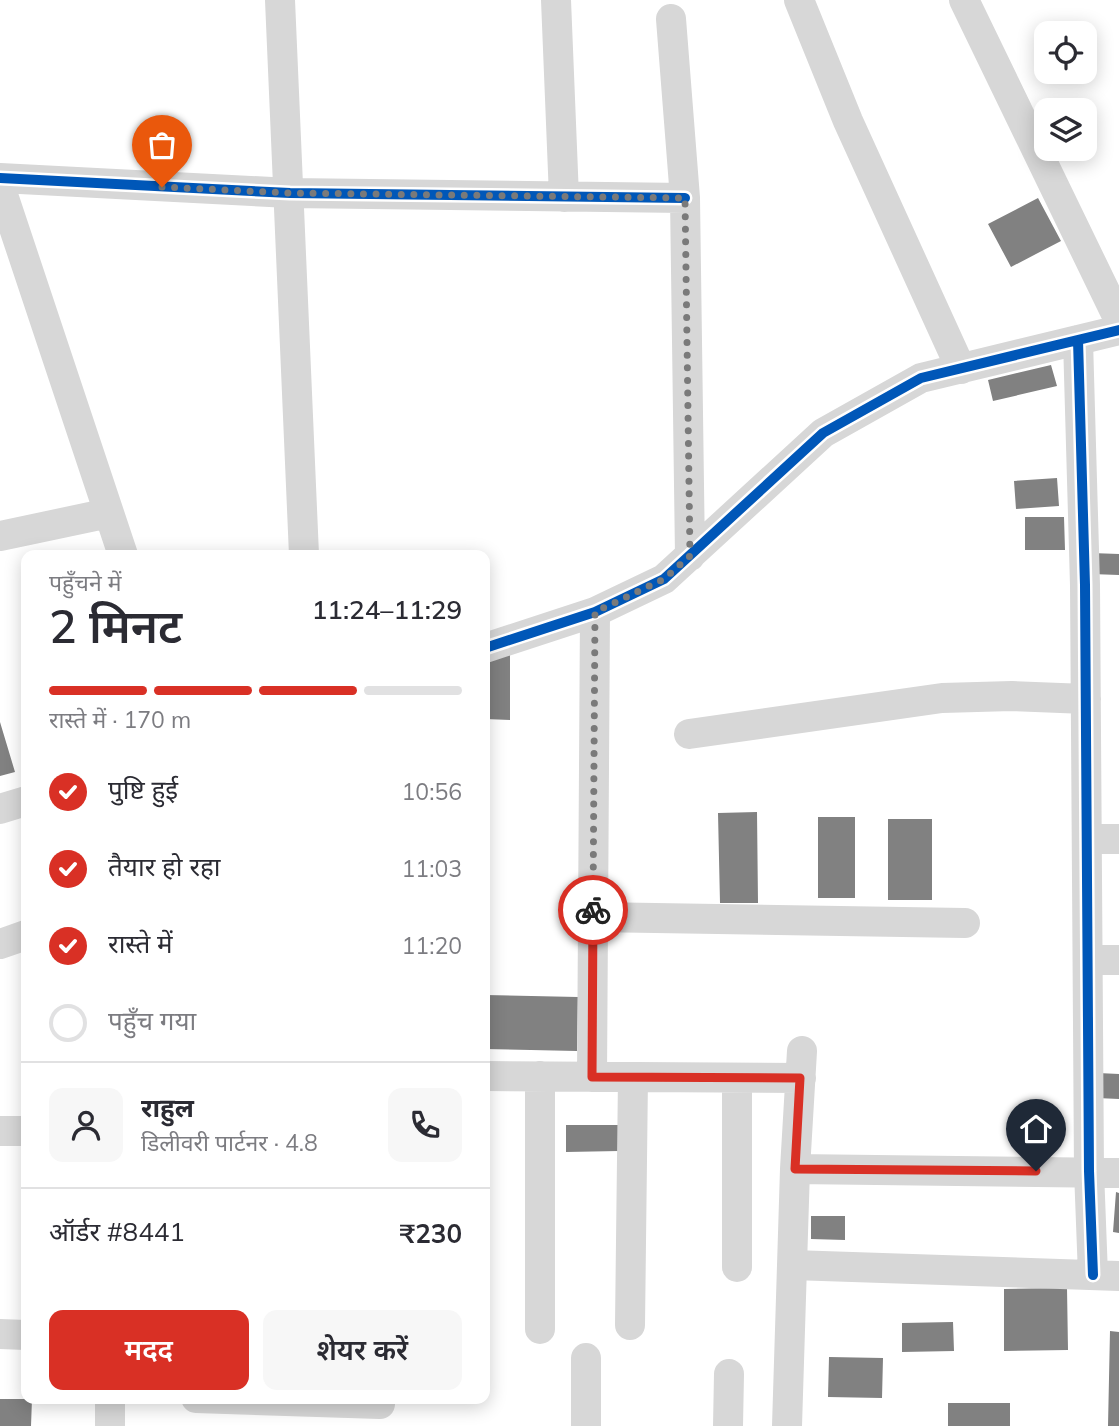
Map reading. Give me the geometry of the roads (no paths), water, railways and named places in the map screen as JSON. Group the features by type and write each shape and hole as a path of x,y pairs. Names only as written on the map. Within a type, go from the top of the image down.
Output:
{"street":[{"path":"280,0 304,550"},
{"path":"556,0 564,197"},
{"path":"799,0 848,121 961,369"},
{"path":"964,0 1119,320"},
{"path":"671,19 685,198 690,556"},
{"path":"121,550 2,174 290,193 685,198"},
{"path":"490,646 595,612 664,579 823,433 921,378 1119,330"},
{"path":"792,1265 1106,1275 1090,1171 1086,699 1078,340"},
{"path":"0,536 109,513"},
{"path":"592,1077 595,612"},
{"path":"689,734 942,698 1012,696 1086,699"},
{"path":"0,809 21,803"},
{"path":"1087,839 1119,839"},
{"path":"593,917 965,923"},
{"path":"0,944 21,937"},
{"path":"1088,960 1119,960"},
{"path":"490,1076 737,1078 801,1065 786,1426"},
{"path":"540,1076 540,1329"},
{"path":"630,1325 633,1077"},
{"path":"737,1078 737,1268"},
{"path":"0,1131 21,1132"},
{"path":"795,1169 1119,1173"},
{"path":"0,1334 21,1335"},
{"path":"586,1358 586,1426"},
{"path":"728,1426 729,1374"},
{"path":"110,1404 110,1426"},
{"path":"297,1404 382,1409"}]}
